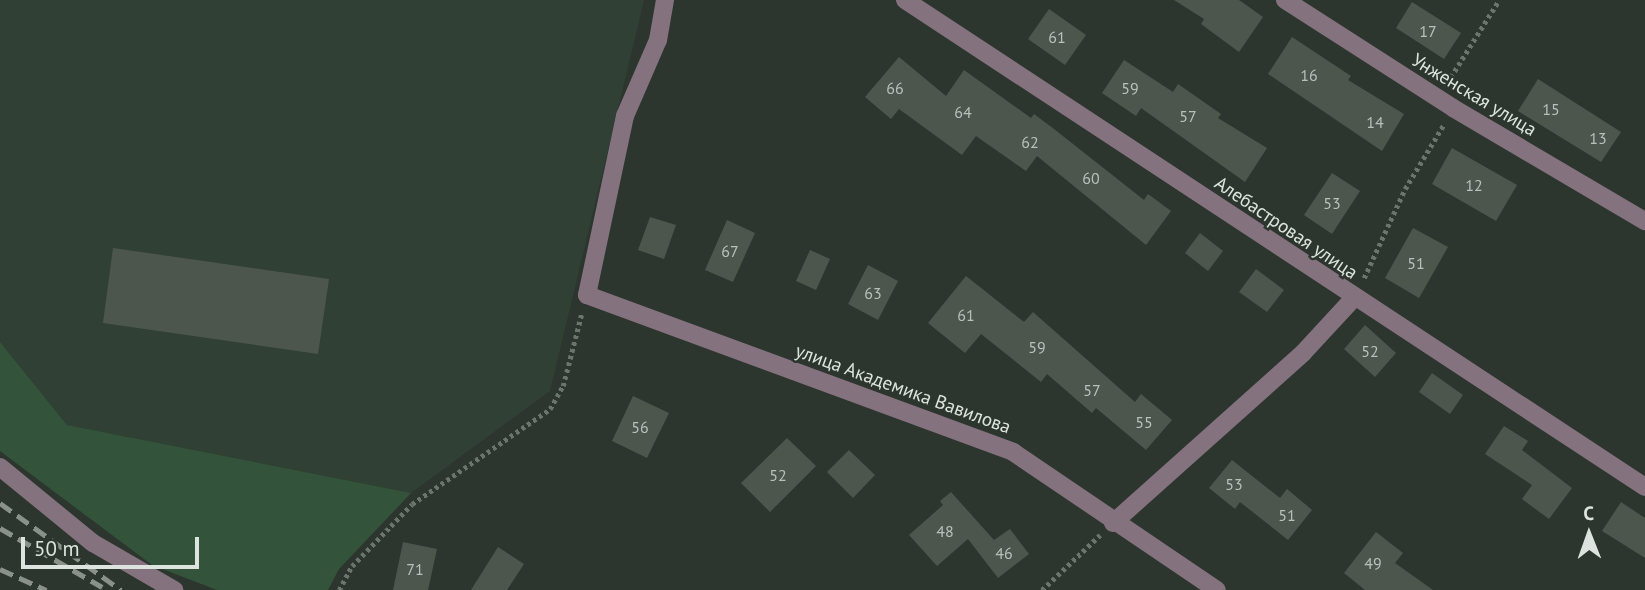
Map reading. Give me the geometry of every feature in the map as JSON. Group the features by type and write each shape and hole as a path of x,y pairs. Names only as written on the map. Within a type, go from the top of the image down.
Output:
{"street":[{"path":"587,295 625,116 658,40 665,0"},
{"name":"Алебастровая улица","path":"905,0 1645,487"},
{"name":"Унженская улица","path":"1285,0 1453,108 1645,221"},
{"name":"улица Академика Вавилова","path":"587,295 1013,452 1113,523 1217,590"},
{"path":"1113,523 1303,353 1354,298"},
{"path":"0,467 93,543 173,590"}],"path":[{"path":"1438,98 1499,0"},
{"path":"1354,298 1405,189 1453,108"},
{"path":"339,590 352,566 412,504 550,408 563,386 587,295"},
{"path":"1042,590 1113,523"}],"shaded area":[{"path":"0,0 644,0 550,391 411,493 67,425 0,342"}],"green space":[{"path":"0,342 67,425 411,493 339,569 328,590 217,590 152,565 0,451"}],"building":[{"path":"1174,0 1239,0 1263,17 1239,52 1201,24 1204,19"},
{"path":"1412,2 1461,33 1444,59 1396,28"},
{"path":"1049,9 1086,35 1065,65 1028,39"},
{"path":"1292,37 1351,76 1348,80 1404,114 1382,151 1268,74"},
{"path":"899,57 946,96 964,70 1031,118 1034,114 1144,200 1148,194 1171,211 1146,245 1037,156 1026,171 976,136 962,155 899,109 891,119 865,97"},
{"path":"1124,60 1173,92 1178,84 1221,114 1218,118 1267,148 1245,182 1141,108 1136,116 1102,93"},
{"path":"1538,79 1621,132 1601,162 1518,111"},
{"path":"1452,148 1517,185 1496,221 1432,184"},
{"path":"1332,173 1360,191 1332,234 1304,215"},
{"path":"650,217 676,225 664,259 638,250"},
{"path":"727,220 755,233 733,282 705,270"},
{"path":"1413,228 1448,247 1419,298 1385,278"},
{"path":"1200,233 1223,251 1208,271 1185,253"},
{"path":"113,248 329,279 318,354 103,323"},
{"path":"810,250 830,259 816,290 796,281"},
{"path":"868,265 898,281 878,320 848,304"},
{"path":"1256,269 1284,290 1267,312 1239,292"},
{"path":"966,276 1024,322 1033,312 1135,402 1141,394 1172,420 1146,450 1096,408 1092,413 1047,374 1041,382 981,334 965,353 928,323"},
{"path":"1365,325 1396,353 1375,377 1344,349"},
{"path":"1432,373 1463,395 1450,414 1419,392"},
{"path":"633,396 669,413 647,458 612,441"},
{"path":"1504,426 1528,441 1522,450 1572,488 1549,519 1522,499 1532,485 1485,454"},
{"path":"787,438 816,466 770,512 741,483"},
{"path":"849,450 875,475 853,498 827,472"},
{"path":"1232,460 1280,498 1287,489 1312,510 1288,540 1240,502 1235,509 1209,488"},
{"path":"951,492 994,540 1010,529 1029,554 998,578 968,539 937,566 909,535 943,505 940,501"},
{"path":"1621,502 1645,518 1645,558 1602,531"},
{"path":"1376,532 1403,553 1395,563 1433,590 1365,590 1344,573"},
{"path":"403,542 437,549 428,590 393,590"},
{"path":"498,547 524,564 507,590 471,590"}],"railway":[{"path":"0,503 121,590"},
{"path":"0,528 102,587"},
{"path":"0,569 46,590"}]}
